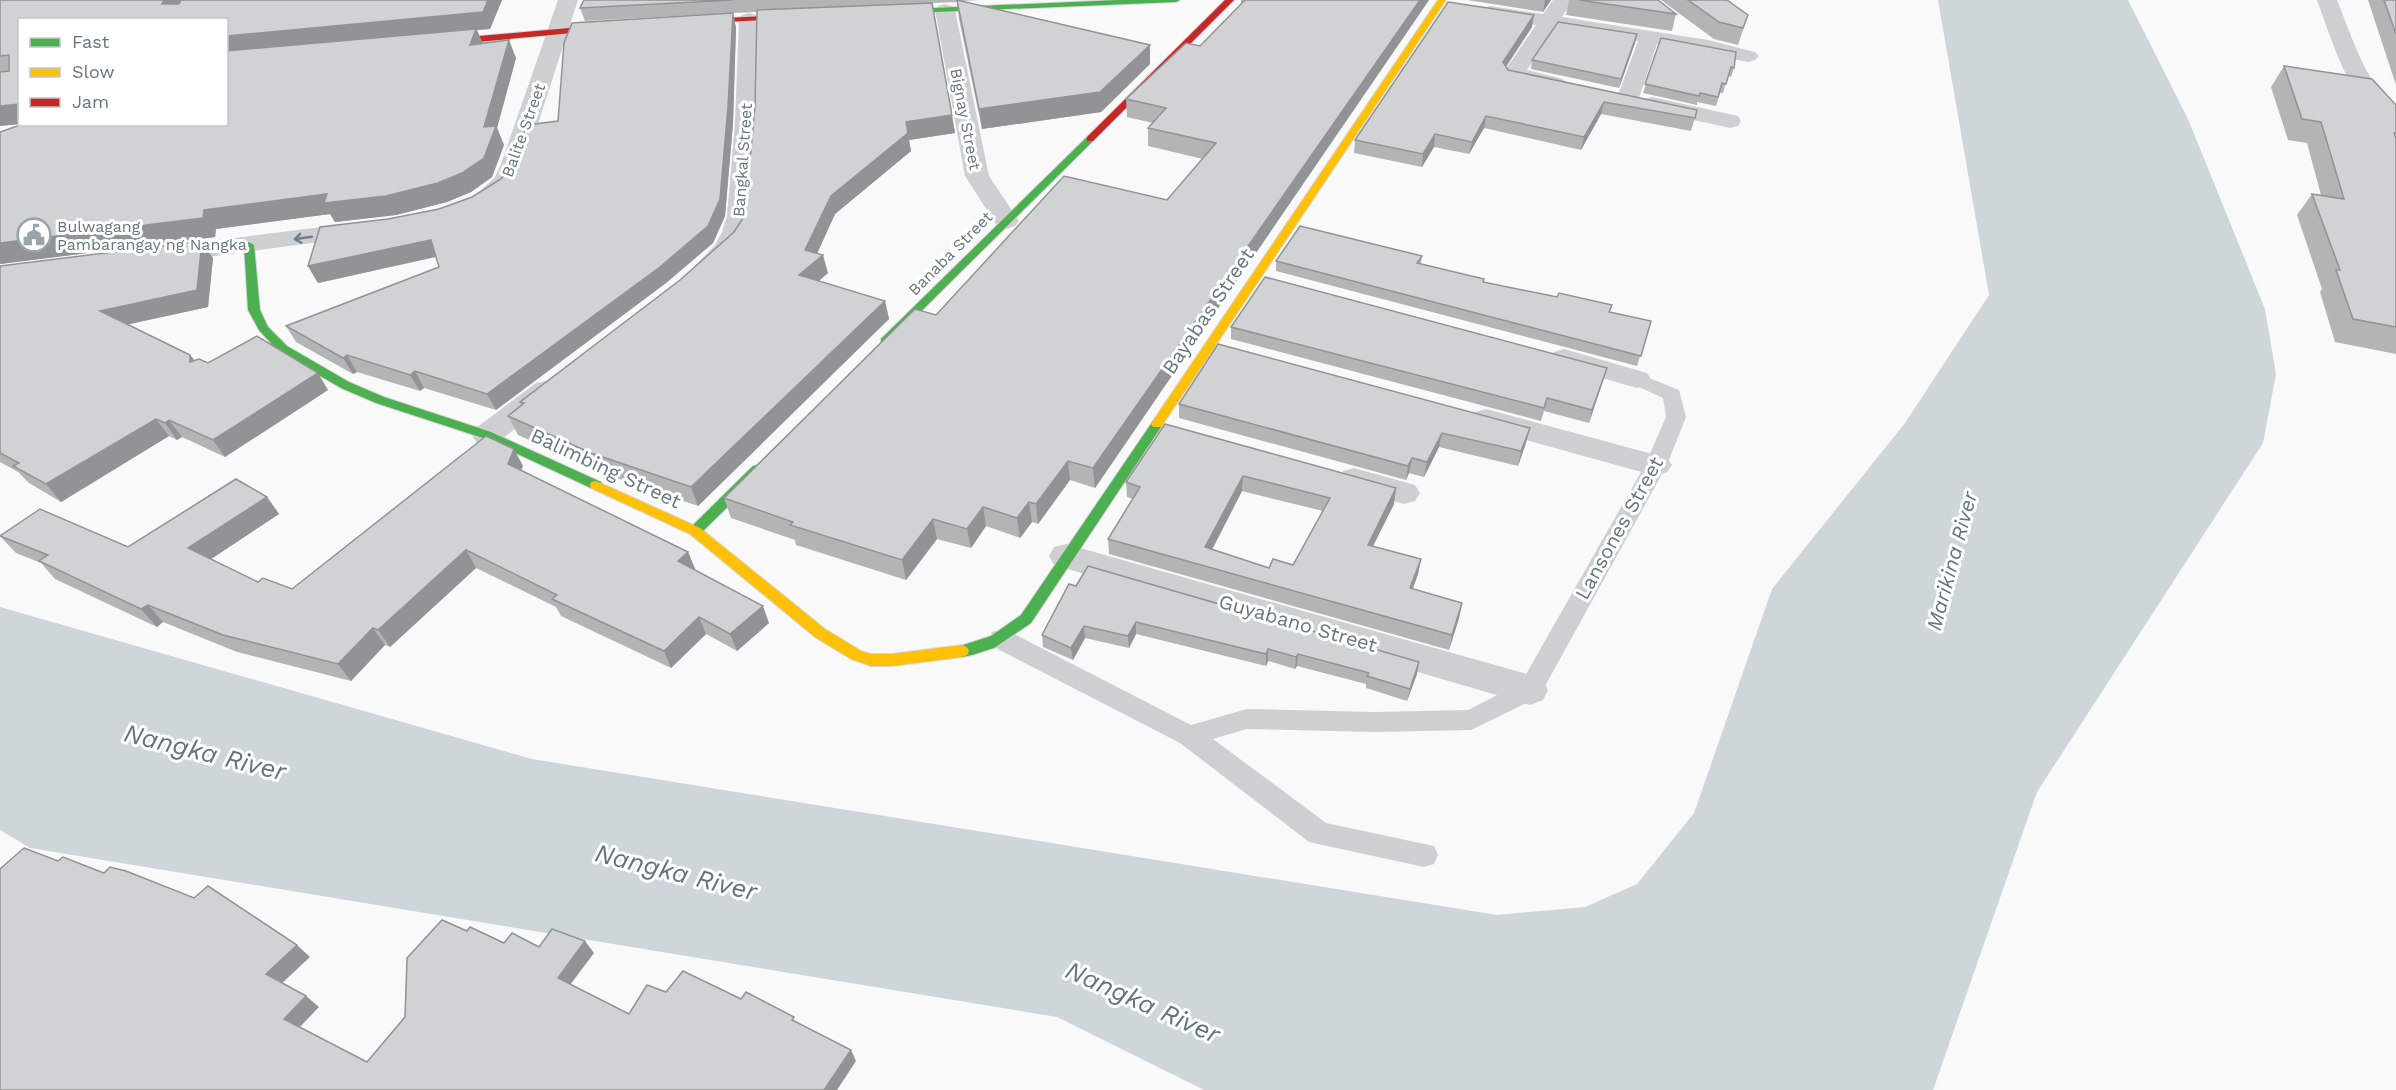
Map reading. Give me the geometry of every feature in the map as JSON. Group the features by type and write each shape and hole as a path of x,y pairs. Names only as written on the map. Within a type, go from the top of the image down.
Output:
{"street":[{"name":"Balite Street","path":"459,210 491,195 505,181 568,0"},
{"path":"875,13 1176,0"},
{"name":"Banaba Street","path":"872,355 1230,0"},
{"path":"1563,0 1514,73 1572,87"},
{"path":"2327,0 2351,64 2369,97 2396,124"},
{"path":"1453,5 1708,46 1748,56"},
{"name":"Bayabas Street","path":"1001,639 1026,619 1209,345 1267,279 1453,5"},
{"name":"Bignay Street","path":"945,10 977,176 1006,221"},
{"path":"677,23 818,15"},
{"name":"Bangkal Street","path":"692,279 725,249 740,216 749,19"},
{"path":"1672,20 1708,46"},
{"path":"416,44 630,26"},
{"path":"1628,98 1649,38"},
{"path":"1605,94 1730,121"},
{"path":"143,257 384,227"},
{"name":"Balimbing Street","path":"249,245 254,310 262,328 283,349 345,385 380,400 487,435 695,531 820,633 856,655 872,660 892,660 981,648 1001,639"},
{"path":"1209,345 1243,354"},
{"path":"1536,350 1637,379"},
{"path":"487,435 563,377"},
{"path":"1461,412 1656,465"},
{"path":"1155,424 1189,434"},
{"path":"695,531 771,456"},
{"path":"1325,471 1404,493"},
{"name":"Guyabano Street","path":"1066,556 1530,690"}],"lane":[{"name":"Lansones Street","path":"1530,690 1656,465 1676,417 1672,395 1637,379"},
{"path":"1001,639 1189,736 1319,834 1424,855"},
{"path":"1189,736 1247,719 1375,722 1472,720 1530,690"}],"water":[{"path":"1938,0 2128,0 2188,119 2265,309 2276,374 2263,443 2037,792 1933,1090 1204,1090 1057,1017 30,848 0,830 0,607 532,759 1497,915 1585,907 1637,884 1694,813 1772,589 1905,423 1989,295"}],"building":[{"path":"0,0 164,0 162,4 179,4 181,0 488,0 483,12 228,36 228,18 18,18 18,104 0,106 0,72 9,71 9,55 0,56"},
{"path":"584,0 733,0 580,8"},
{"path":"957,0 1150,45 1100,92 979,109"},
{"path":"1245,0 1420,0 1093,468 1068,461 1036,504 1029,502 1017,518 983,507 967,529 933,519 902,560 790,525 793,522 724,498 915,309 936,315 1064,176 1167,200 1216,143 1148,128 1166,108 1126,99 1186,43 1200,46"},
{"path":"1579,0 1658,0 1676,14"},
{"path":"1688,0 1727,0 1748,15 1743,28 1719,22"},
{"path":"2384,0 2396,0 2396,34"},
{"path":"1448,2 1534,15 1503,62 1508,70 1697,110 1695,118 1604,102 1584,137 1486,116 1472,142 1435,134 1423,154 1355,140"},
{"path":"932,3 952,115 906,122 908,133 831,196 805,250 823,255 799,275 885,301 691,487 591,453 508,416 524,403 520,402 680,280 734,232 745,215 755,106 757,10"},
{"path":"733,13 720,199 708,226 660,267 487,394 415,371 410,375 347,355 343,358 286,326 439,267 431,240 308,266 320,227 388,219 439,209 472,197 501,179 512,166 527,125 558,121 564,43 572,23"},
{"path":"1558,22 1637,34 1621,79 1532,60"},
{"path":"476,29 470,45 509,40 484,127 496,126 484,158 462,173 438,183 386,196 324,203 327,194 204,210 203,218 0,243 0,132 18,126 228,126 228,51"},
{"path":"1661,38 1736,52 1734,68 1731,67 1726,84 1722,83 1718,97 1700,93 1699,96 1645,84"},
{"path":"2284,66 2372,79 2396,105 2396,133 2394,133 2396,139 2396,327 2353,319 2336,270 2340,270 2312,194 2344,199 2321,122 2302,119"},
{"path":"1300,226 1422,256 1417,263 1484,279 1483,282 1557,297 1559,293 1612,305 1609,312 1651,321 1641,356 1276,261"},
{"path":"202,241 197,290 100,311 190,355 190,362 199,359 208,363 257,336 318,373 213,440 169,420 165,423 156,419 46,484 13,466 19,463 0,453 0,266"},
{"path":"1265,277 1607,368 1592,410 1547,398 1544,408 1231,327"},
{"path":"1218,344 1530,428 1521,451 1442,433 1427,462 1412,458 1408,466 1179,404"},
{"path":"1165,424 1396,488 1368,545 1421,559 1410,588 1462,603 1452,635 1108,539 1140,487 1126,482","holes":["1243,476 1330,498 1293,565 1273,559 1269,568 1205,547"]},
{"path":"486,436 514,449 508,464 688,552 678,561 763,606 730,634 699,617 664,651 552,599 557,595 466,550 378,630 373,628 338,664 223,635 148,605 141,609 39,561 48,555 0,536 40,509 128,547 236,479 267,497 188,548 258,582 263,578 292,589"},
{"path":"1088,566 1419,662 1410,689 1367,676 1369,673 1298,654 1296,657 1268,649 1266,654 1136,622 1128,636 1084,626 1071,648 1042,635 1069,584 1076,586"},
{"path":"24,848 58,861 63,857 104,873 110,867 126,871 194,898 208,886 297,945 266,974 306,996 284,1019 367,1062 405,1017 407,958 442,920 467,931 470,927 504,943 512,933 539,947 552,929 585,941 558,978 629,1014 647,985 666,992 683,971 741,999 746,992 794,1017 792,1020 851,1050 824,1090 0,1090 0,869"}],"traffic: fast":[{"path":"889,12 1176,0"},
{"path":"885,341 1090,139"},
{"path":"249,245 254,310 263,328 283,349 345,385 380,400 487,435 596,485"},
{"path":"962,651 996,640 1026,619 1157,424"},
{"path":"695,531 758,469"}],"traffic: slow":[{"path":"1157,424 1442,0"},
{"path":"596,485 695,531 820,633 856,655 871,660 892,660 962,651"}],"traffic: jam":[{"path":"1090,139 1230,0"},
{"path":"689,22 802,16"},
{"path":"434,43 613,27"}],"place":[{"name":"Bulwagang Pambarangay ng Nangka","path":"34,235"}],"water label":[{"name":"Marikina River","path":"1952,561"},
{"name":"Nangka River","path":"205,752"},
{"name":"Nangka River","path":"676,872"},
{"name":"Nangka River","path":"1143,1002"}]}
